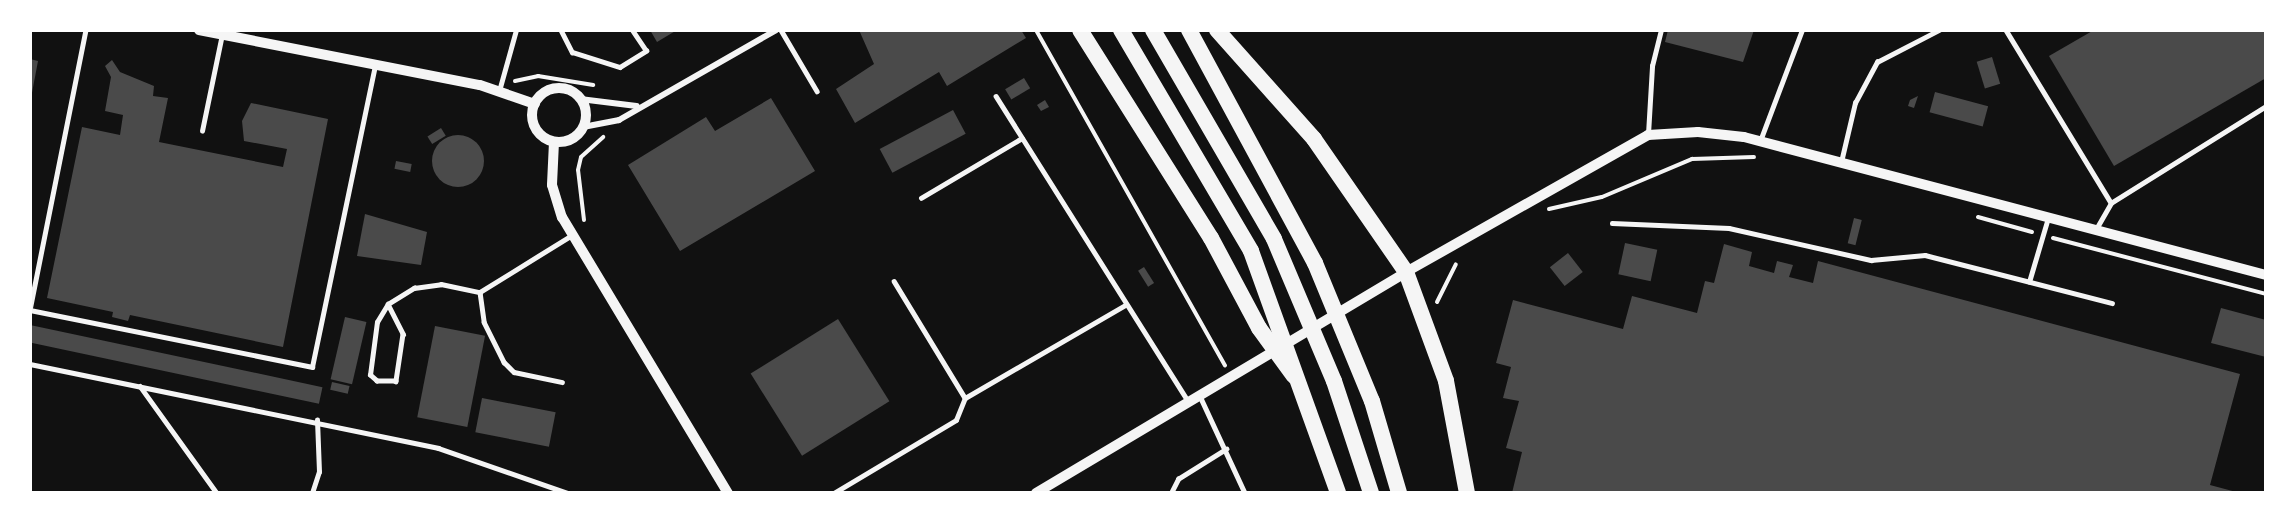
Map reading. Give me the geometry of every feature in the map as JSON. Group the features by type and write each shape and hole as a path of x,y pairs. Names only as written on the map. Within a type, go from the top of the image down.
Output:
{"highway":[{"path":"1080,30 1211,238 1259,328 1305,391"},
{"path":"1121,30 1251,251 1305,391 1338,493"},
{"path":"1153,30 1274,239 1334,381 1371,493"},
{"path":"1189,30 1315,263 1372,401 1399,493"},
{"path":"1217,30 1314,139 1373,217 1406,272 1425,316 1446,381 1467,493"}],"street":[{"path":"200,30 499,91 535,104"},
{"path":"638,106 580,99 560,88 545,92 535,104 533,123 554,142 567,141 583,127 620,120 638,106 776,30"},
{"path":"580,99 583,127"},
{"path":"1036,493 1406,272 1648,135 1698,132 1760,141 2266,275"},
{"path":"554,142 552,185 572,235 728,493"}],"lane":[{"path":"86,30 30,310 312,368 375,64"},
{"path":"499,91 516,30"},
{"path":"561,30 572,52 620,67 646,51 632,30"},
{"path":"781,30 817,91"},
{"path":"1648,135 1652,66 1661,30"},
{"path":"1760,141 1802,30"},
{"path":"1841,162 1855,103 1877,62 1939,30"},
{"path":"2006,30 2111,203"},
{"path":"202,131 222,34"},
{"path":"996,96 1124,306 1189,403"},
{"path":"2096,229 2111,203 2266,106"},
{"path":"921,198 1022,138"},
{"path":"2030,282 2048,216"},
{"path":"1612,223 1729,228 1871,260 1925,255 2112,303"},
{"path":"388,304 403,334 396,381 377,381 370,375 377,322 388,304 414,288 441,284 480,292 572,235"},
{"path":"894,281 965,398"},
{"path":"480,292 484,322 504,362 514,372 562,382"},
{"path":"834,493 956,420 965,398 1124,306"},
{"path":"30,364 317,420 438,448 568,493"},
{"path":"140,386 217,493"},
{"path":"1200,396 1245,493"},
{"path":"312,493 319,472 317,420"},
{"path":"1171,493 1178,479 1226,449"}],"path":[{"path":"1036,30 1034,35 1232,377"},
{"path":"499,91 538,75 602,86"},
{"path":"587,226 577,191 581,157 621,129 620,120"},
{"path":"1539,209 1583,203 1692,159 1757,157"},
{"path":"1974,216 2266,294"},
{"path":"1425,316 1436,311 1441,286 1464,259"}],"building":[{"path":"650,30 677,30 657,42"},
{"path":"859,30 1021,30 1026,38 947,86 939,72 855,123 836,89 874,64"},
{"path":"1668,30 1754,30 1743,62 1665,42"},
{"path":"2094,30 2266,30 2266,78 2114,166 2049,56"},
{"path":"1992,57 2000,84 1985,88 1977,62"},
{"path":"30,59 38,61 31,98 30,97"},
{"path":"112,60 120,72 154,86 153,96 168,98 159,142 283,167 287,149 244,141 242,121 251,103 328,119 283,347 130,315 128,321 112,317 113,312 47,298 82,127 120,135 123,115 105,111 111,77 105,66"},
{"path":"1024,78 1030,88 1011,100 1005,89"},
{"path":"1935,92 1988,106 1983,127 1930,112"},
{"path":"1918,96 1914,108 1908,106 1910,100"},
{"path":"771,98 815,171 680,251 628,165 706,117 715,131"},
{"path":"1045,100 1049,107 1041,111 1037,105"},
{"path":"953,110 966,134 892,173 880,149"},
{"path":"441,128 446,136 432,144 427,136"},
{"path":"453,135 463,135 477,142 484,161 477,180 463,187 453,187 443,183 436,176 432,166 432,156 436,146 443,139"},
{"path":"396,161 412,164 410,172 394,169"},
{"path":"365,214 427,232 421,265 357,256"},
{"path":"1854,218 1862,220 1855,245 1848,243"},
{"path":"1625,243 1657,250 1651,281 1618,274"},
{"path":"1724,244 1752,252 1749,266 1774,273 1777,261 1793,265 1789,277 1813,283 1818,261 2240,374 2210,485 2240,493 1512,493 1522,452 1506,448 1519,401 1503,398 1511,367 1496,363 1513,300 1623,329 1632,296 1697,313 1705,281 1714,283"},
{"path":"1568,253 1583,272 1565,286 1550,267"},
{"path":"1144,267 1154,283 1148,287 1138,271"},
{"path":"2221,308 2266,320 2266,357 2211,343"},
{"path":"345,317 366,322 352,384 331,379"},
{"path":"838,319 889,401 802,456 751,374"},
{"path":"30,325 322,387 319,404 30,342"},
{"path":"435,326 485,336 467,427 417,417"},
{"path":"332,382 350,386 348,394 330,390"},
{"path":"482,398 556,412 549,447 475,432"}]}
